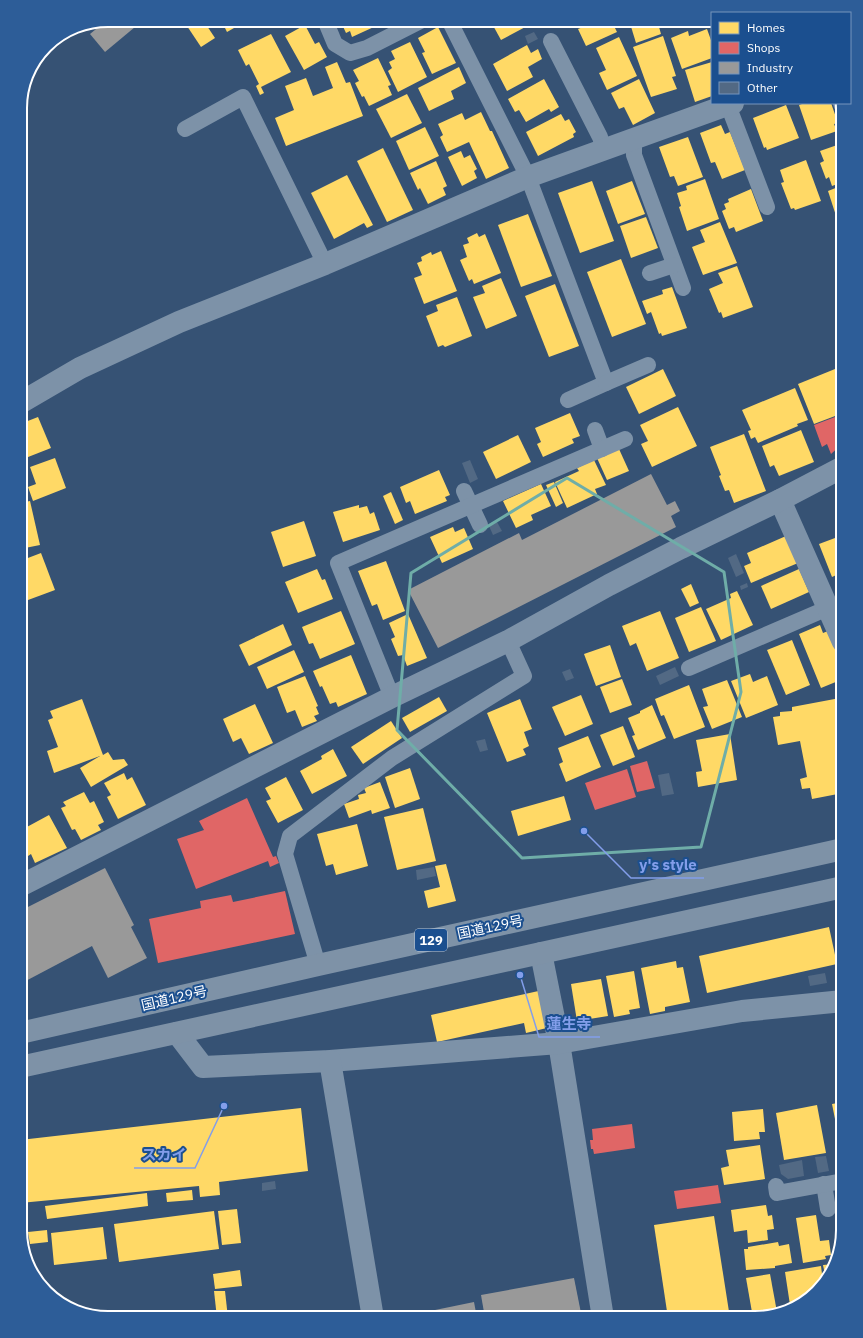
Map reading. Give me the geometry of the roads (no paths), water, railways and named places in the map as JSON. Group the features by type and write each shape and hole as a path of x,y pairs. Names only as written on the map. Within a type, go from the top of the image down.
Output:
{"highway":[{"name":"国道129号","path":"27,1031 318,965 836,851"},
{"path":"27,1066 177,1032 836,889"}],"street":[{"path":"27,399 80,368 179,322 325,264 528,177 731,104"},
{"path":"27,882 392,697 508,641 622,578 836,471"},
{"path":"780,500 836,626"},
{"path":"541,953 559,1043 602,1311"},
{"path":"177,1032 203,1067 330,1061 559,1043 742,1011 836,1002"},
{"path":"330,1061 372,1311"}],"lane":[{"path":"328,27 335,44 350,53 367,48 408,27"},
{"path":"453,27 528,177 606,383"},
{"path":"551,41 600,137 604,150"},
{"path":"185,129 243,97 325,264"},
{"path":"731,104 768,207"},
{"path":"634,139 634,155 683,288"},
{"path":"650,273 674,265"},
{"path":"568,400 648,365"},
{"path":"595,430 602,448"},
{"path":"392,697 333,558 472,506 625,439"},
{"path":"464,491 480,525"},
{"path":"689,668 828,608"},
{"path":"318,965 285,854 290,836 392,758 524,676 508,641"},
{"path":"776,1186 777,1193 836,1182"},
{"path":"824,1184 828,1209"}],"place":[{"name":"y's style","path":"584,831"},
{"name":"蓮生寺","path":"520,975"},
{"name":"スカイ","path":"224,1106"}]}
